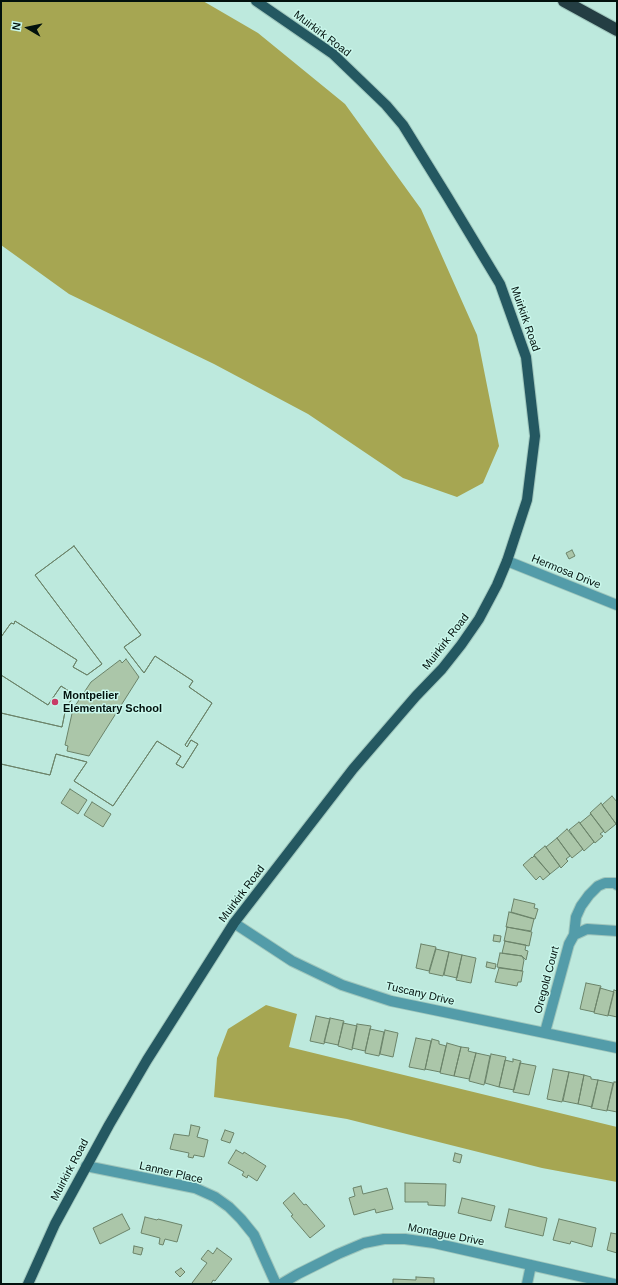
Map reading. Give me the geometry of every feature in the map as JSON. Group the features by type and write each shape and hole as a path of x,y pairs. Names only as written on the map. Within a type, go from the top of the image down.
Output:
{"highway":[{"path":"564,1 617,30"}],"main road":[{"name":"Muirkirk Road","path":"28,1284 55,1224 86,1166 147,1060 234,923 353,769 442,668 461,645 479,619 490,600 507,561 527,500 535,436 526,357 500,284 407,132 386,105 333,54 256,1"}],"street":[{"name":"Hermosa Drive","path":"507,561 617,605"},
{"name":"Oregold Court","path":"545,1032 569,944 574,934 576,917 581,906 598,886 605,883 615,883 617,885"},
{"name":"Tuscany Drive","path":"234,923 292,961 342,985 391,1001 617,1048"},
{"path":"574,934 587,929 617,931"},
{"name":"Lanner Place","path":"86,1166 194,1188 215,1197 229,1207 254,1235 276,1284"},
{"name":"Montague Drive","path":"281,1284 338,1254 364,1243 384,1239 405,1238 434,1243 614,1284"},
{"path":"527,1284 531,1265"}],"shaded area":[{"path":"1,1 203,1 258,33 345,104 421,209 477,335 499,446 483,483 457,497 403,478 308,414 214,364 69,294 1,245"},
{"path":"266,1005 297,1014 289,1047 617,1127 617,1182 542,1168 347,1119 214,1097 217,1058 228,1029"}],"building":[{"path":"74,546 141,635 124,647 144,673 155,656 193,681 189,687 212,703 185,745 187,747 191,740 198,744 183,768 176,764 181,756 157,741 113,806 74,781 87,762 56,754 50,775 1,764 1,713 62,727 66,707 75,695 61,686 48,705 1,675 1,637 11,623 14,624 15,621 77,660 73,667 87,675 102,664 35,575","holes":["126,659 139,677 89,756 67,751 68,746 65,745 73,709 91,682 120,660 122,663"]},
{"path":"74,546 141,635 124,647 144,673 155,656 193,681 189,687 212,703 185,745 187,747 191,740 198,744 183,768 176,764 181,756 157,741 113,806 74,781 87,762 56,754 50,775 1,764 1,713 62,727 66,707 75,695 61,686 48,705 1,675 1,637 11,623 14,624 15,621 77,660 73,667 87,675 102,664 35,575"},
{"path":"572,550 575,556 569,559 566,553"},
{"path":"70,789 87,800 78,814 61,803"},
{"path":"612,796 617,802 617,825 602,805"},
{"path":"92,802 111,814 103,827 84,815"},
{"path":"601,803 616,824 605,833 590,813"},
{"path":"591,814 604,831 600,834 603,836 595,843 580,823"},
{"path":"579,822 594,842 584,851 569,830"},
{"path":"567,829 583,849 572,858 557,838"},
{"path":"557,838 570,856 566,859 568,861 561,868 546,847"},
{"path":"545,846 560,866 550,874 534,855"},
{"path":"534,856 550,874 543,880 540,876 536,880 523,865"},
{"path":"514,899 535,904 534,908 538,909 535,919 511,912"},
{"path":"509,912 534,919 531,931 506,927"},
{"path":"507,927 532,932 529,946 504,941"},
{"path":"494,935 501,936 500,942 493,941"},
{"path":"505,941 526,945 525,950 528,951 526,960 522,956 502,953"},
{"path":"421,944 436,947 429,971 416,968"},
{"path":"436,949 449,952 443,976 429,973"},
{"path":"449,952 462,955 457,978 444,975"},
{"path":"500,953 522,956 524,960 522,971 497,967"},
{"path":"462,955 476,958 471,983 456,980"},
{"path":"487,962 496,964 495,969 486,967"},
{"path":"499,968 523,971 521,982 518,982 517,986 495,982"},
{"path":"586,983 601,986 594,1012 580,1009"},
{"path":"600,988 614,992 608,1016 594,1013"},
{"path":"614,990 617,991 617,1017 608,1015"},
{"path":"316,1016 330,1019 324,1044 310,1041"},
{"path":"330,1018 344,1021 338,1045 324,1042"},
{"path":"343,1023 357,1026 352,1050 338,1046"},
{"path":"357,1024 371,1026 365,1051 352,1048"},
{"path":"370,1029 384,1032 379,1056 365,1053"},
{"path":"385,1030 398,1033 393,1057 380,1054"},
{"path":"416,1038 431,1041 425,1070 409,1067"},
{"path":"432,1039 439,1041 439,1044 446,1046 440,1072 425,1069"},
{"path":"447,1043 461,1047 454,1076 440,1073"},
{"path":"461,1047 469,1048 468,1051 476,1053 469,1079 454,1076"},
{"path":"476,1053 490,1056 484,1085 469,1081"},
{"path":"491,1054 506,1057 499,1087 485,1083"},
{"path":"513,1059 521,1061 514,1090 499,1087 505,1060 513,1062"},
{"path":"520,1063 536,1066 529,1095 513,1092"},
{"path":"553,1069 569,1072 562,1102 547,1099"},
{"path":"569,1072 584,1075 578,1104 563,1101"},
{"path":"584,1075 591,1077 591,1079 598,1080 592,1107 578,1104"},
{"path":"598,1080 613,1083 607,1111 591,1108"},
{"path":"614,1082 617,1082 617,1112 607,1110"},
{"path":"191,1125 200,1127 197,1137 208,1140 204,1157 194,1155 193,1158 188,1157 189,1153 170,1149 174,1134 189,1136"},
{"path":"225,1130 234,1133 230,1143 221,1140"},
{"path":"236,1150 243,1154 244,1152 266,1166 257,1181 248,1175 247,1178 242,1175 244,1172 228,1163"},
{"path":"455,1153 462,1155 460,1163 453,1161"},
{"path":"405,1183 446,1184 445,1206 428,1205 428,1202 405,1202"},
{"path":"361,1186 363,1194 387,1188 393,1209 376,1213 375,1209 354,1215 349,1198 355,1196 353,1188"},
{"path":"294,1193 304,1205 306,1204 325,1226 310,1238 291,1216 293,1215 283,1203"},
{"path":"462,1198 495,1206 491,1221 458,1213"},
{"path":"509,1209 547,1218 543,1236 505,1227"},
{"path":"122,1214 130,1229 100,1244 93,1228"},
{"path":"145,1217 182,1225 177,1242 165,1239 163,1245 159,1244 160,1238 141,1233"},
{"path":"559,1219 596,1228 592,1247 571,1241 570,1244 553,1240"},
{"path":"611,1233 617,1234 617,1253 607,1250"},
{"path":"134,1246 143,1248 141,1255 133,1253"},
{"path":"217,1248 232,1259 211,1284 192,1283 207,1263 201,1259 208,1250 213,1254"},
{"path":"181,1268 185,1272 180,1277 175,1272"},
{"path":"416,1277 434,1278 434,1284 393,1284 393,1279 416,1280"}],"place":[{"name":"Montpelier Elementary School","path":"55,702"}]}
